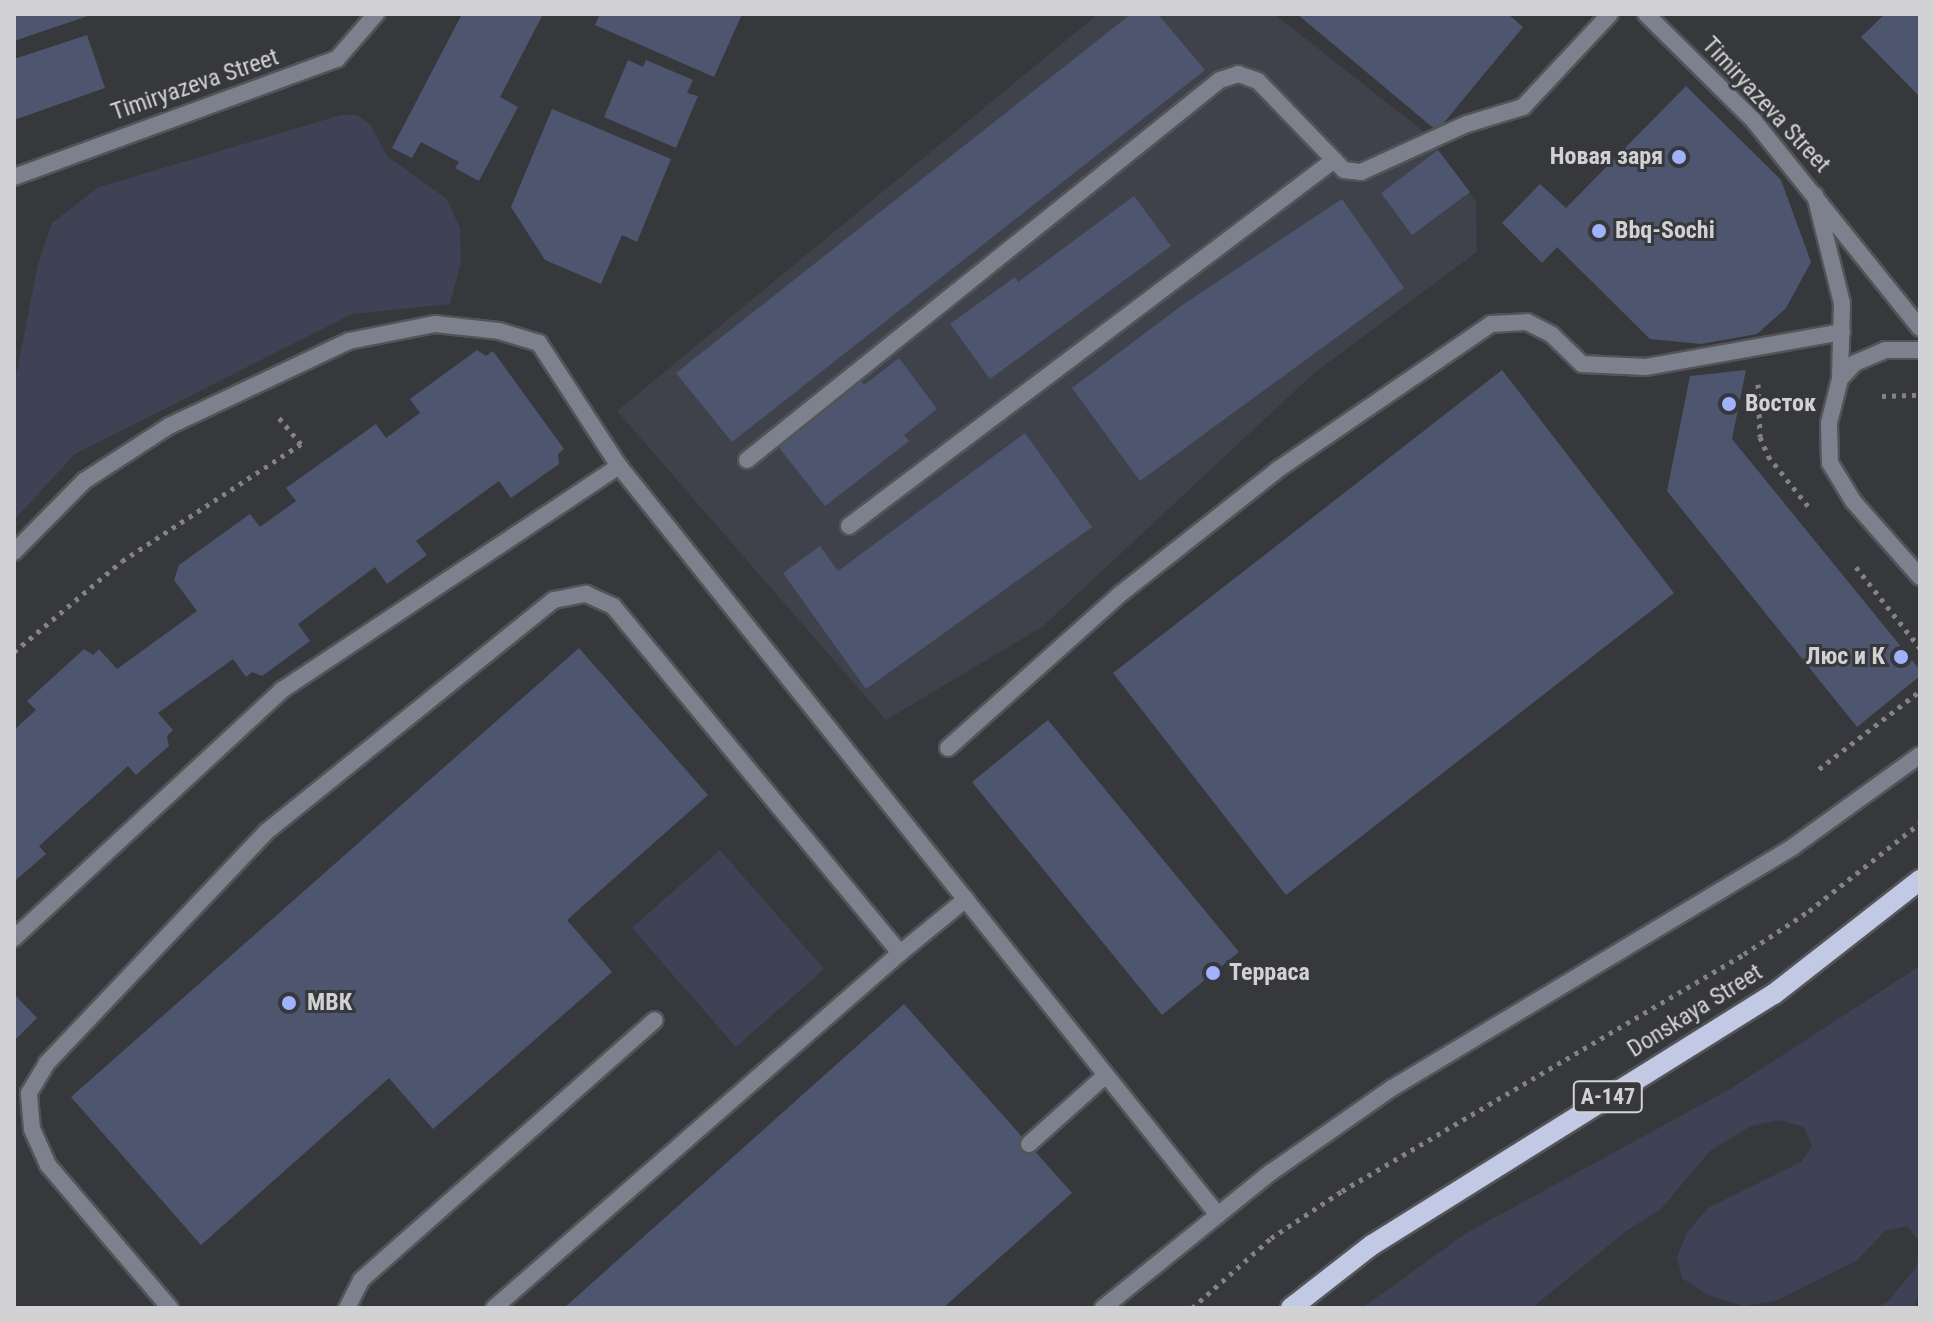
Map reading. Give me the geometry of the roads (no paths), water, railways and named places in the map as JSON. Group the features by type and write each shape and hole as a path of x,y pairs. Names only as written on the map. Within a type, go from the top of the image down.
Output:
{"main road":[{"name":"Donskaya Street","path":"1291,1308 1372,1245 1774,994 1920,880"}],"street":[{"name":"Timiryazeva Street","path":"14,177 337,59 376,14"},
{"path":"747,460 1220,80 1238,74 1258,81 1344,170 1361,172 1467,124 1523,107 1610,14"},
{"name":"Timiryazeva Street","path":"1646,14 1754,121 1920,328"},
{"path":"849,526 1334,160"},
{"name":"Timiryazeva Street","path":"1815,195 1837,276 1842,332 1840,379 1829,423 1830,463 1853,501 1920,577"},
{"path":"948,748 1119,595 1277,470 1491,324 1527,322 1552,335 1582,364 1646,367 1842,332"},
{"path":"14,552 84,481 169,426 349,341 435,324 499,331 539,343 619,466 1218,1215"},
{"path":"1840,379 1855,363 1885,350 1920,350"},
{"path":"14,938 282,690 619,466"},
{"path":"170,1308 48,1165 32,1129 29,1093 47,1063 266,832 554,600 586,594 613,606 900,953"},
{"path":"1103,1308 1218,1215 1392,1088 1794,846 1920,755"},
{"path":"494,1308 900,953 966,899"},
{"path":"347,1308 361,1280 655,1020"},
{"path":"1029,1144 1106,1075"}],"place":[{"name":"Новая заря","path":"1679,157"},
{"name":"Bbq-Sochi","path":"1599,231"},
{"name":"Восток","path":"1729,404"},
{"name":"Люс и К","path":"1901,657"},
{"name":"Терраса","path":"1213,973"},
{"name":"МВК","path":"289,1003"}]}
